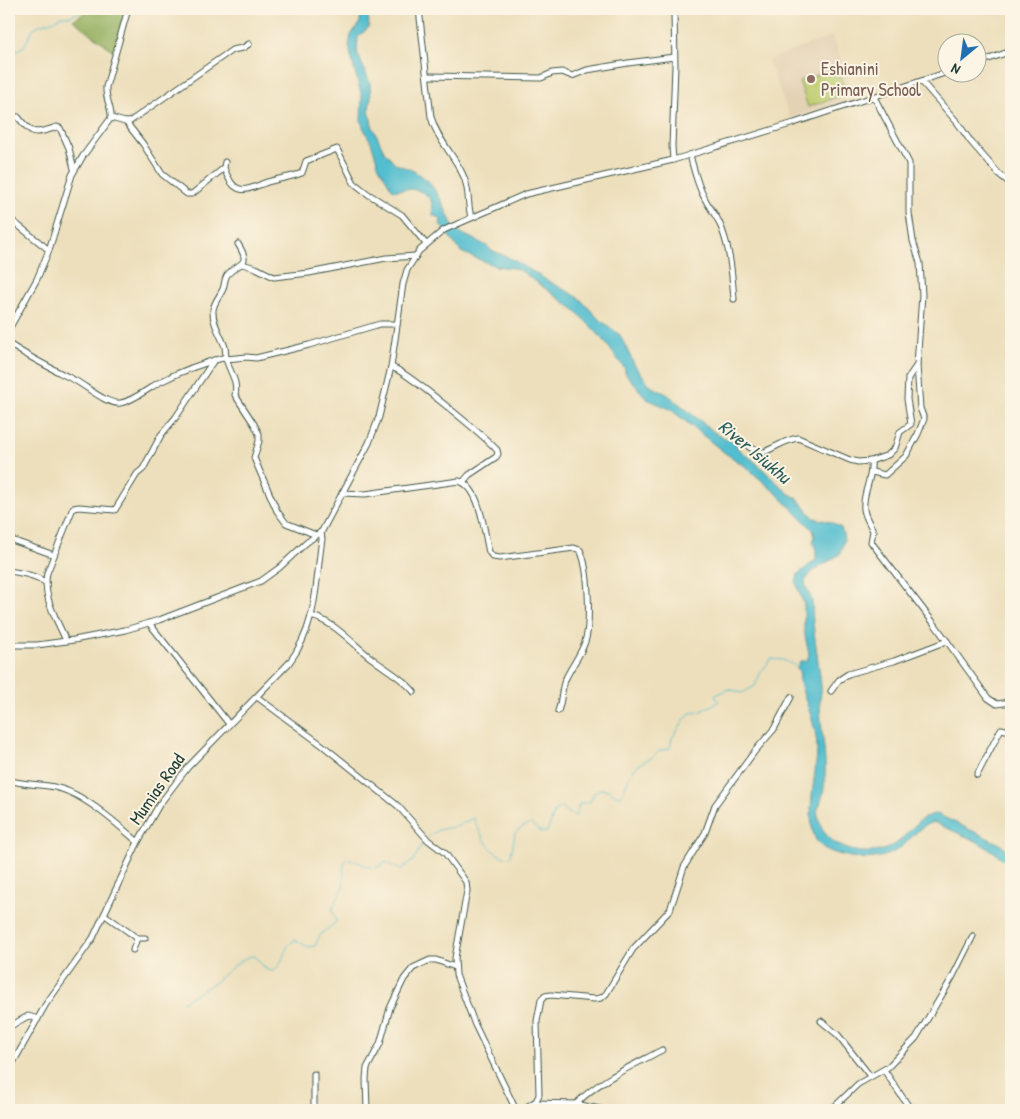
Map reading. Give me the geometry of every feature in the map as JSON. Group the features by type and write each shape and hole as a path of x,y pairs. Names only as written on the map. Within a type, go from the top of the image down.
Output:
{"street":[{"path":"9,329 37,278 49,250 75,170 111,118 112,114 106,95 106,87 128,9"},
{"path":"419,9 428,98 433,126 467,183 471,217"},
{"path":"673,160 674,12"},
{"path":"126,122 140,115 232,50 244,48 248,44"},
{"path":"988,59 1011,51"},
{"path":"427,76 537,78 557,72 572,76 588,70 674,57"},
{"path":"9,645 37,645 66,641 111,633 149,623 261,580 279,568 319,534 376,428 390,367 404,279 416,256 426,244 444,230 526,194 673,160 938,76"},
{"path":"922,82 957,122 971,142 999,174 1011,184"},
{"path":"872,472 885,475 906,456 924,419 920,408 917,365 922,279 911,229 909,164 874,97"},
{"path":"18,117 30,131 60,128 69,148 75,170"},
{"path":"111,118 126,122 164,175 187,194 192,194 224,165 233,186 238,189 247,189 302,173 306,161 337,149 354,183 402,215 426,244"},
{"path":"690,155 699,188 724,234 732,272 734,299"},
{"path":"9,218 49,250"},
{"path":"238,244 244,254 242,264 228,274 214,306 214,315 220,338 225,348 226,358 237,388 235,396 259,434 254,458 277,511 286,523 319,534"},
{"path":"242,264 256,268 274,277 309,273 386,258 416,256"},
{"path":"9,344 52,370 109,401 117,403 126,402 160,382 204,362 226,358 256,358 380,324 397,324"},
{"path":"66,641 50,605 46,583 54,556 74,507 115,510 137,474 143,469 161,435 214,360"},
{"path":"748,447 761,453 791,439 798,438 850,460 858,462 879,460 895,448 900,432 911,424 907,399 908,378 917,365"},
{"path":"390,367 399,370 443,404 498,451 496,457 469,474 463,482"},
{"path":"871,460 872,472 863,505 866,519 873,531 871,544 947,640 991,701 1000,704 1011,702"},
{"path":"342,494 365,494 452,481 463,482 471,490 479,506 489,552 493,557 500,558 574,548 580,550 583,556 588,601 588,628 582,648 565,682 562,702 558,711"},
{"name":"Mumias Road","path":"9,1070 54,992 93,938 138,842 159,805 183,773 289,664 298,650 307,631 311,616 322,538 319,534"},
{"path":"9,539 54,556"},
{"path":"9,571 31,576 46,583"},
{"path":"311,616 319,618 334,627 408,685 414,692"},
{"path":"149,623 177,661 229,724"},
{"path":"831,691 839,680 848,674 894,661 947,640"},
{"path":"257,697 394,802 426,838 442,850 467,885 455,967 458,982 475,1025 516,1110"},
{"path":"534,1104 539,1095 537,1021 541,1000 551,995 594,999 601,998 606,994 633,949 670,910 684,867 705,833 715,805 755,751 778,724 791,697"},
{"path":"977,775 1000,729 1011,731"},
{"path":"9,780 66,790 96,807 138,842"},
{"path":"105,915 136,938 145,938"},
{"path":"830,1110 851,1090 870,1076 884,1070 893,1063 919,1034 952,978 972,936"},
{"path":"133,950 136,938"},
{"path":"367,1110 366,1079 368,1068 380,1044 388,1015 401,984 411,970 430,960 436,960 455,967"},
{"path":"9,1027 28,1016 38,1018"},
{"path":"820,1021 838,1036 870,1076"},
{"path":"576,1104 588,1093 608,1080 662,1050"},
{"path":"884,1070 911,1110"},
{"path":"314,1074 314,1110"},
{"path":"522,1110 534,1104 576,1104 604,1110"}],"shaded area":[{"name":"Eshianini Primary School","path":"832,36 855,98 790,118 768,60"}],"green space":[{"path":"90,9 126,9 115,50 112,50 73,20"},
{"path":"838,68 846,94 808,107 799,81"}],"water":[{"path":"361,9 368,9 369,27 358,37 357,52 370,83 371,98 369,109 372,125 384,151 396,164 414,171 429,182 440,198 455,230 487,246 491,250 514,260 578,297 598,318 620,335 635,366 652,387 667,394 718,435 736,443 737,448 788,493 797,498 814,518 831,522 841,528 844,541 840,554 812,572 805,581 812,602 821,686 820,703 825,772 822,798 817,811 825,833 831,840 848,849 867,852 877,851 894,845 919,821 937,814 1000,844 1011,854 1011,865 976,841 933,822 920,829 897,850 875,858 851,857 839,854 826,849 818,843 814,834 811,811 817,741 797,668 800,661 807,661 809,654 804,631 804,605 796,583 798,574 816,560 813,530 776,493 745,466 725,453 670,409 647,399 625,373 625,369 602,338 575,310 521,271 495,266 461,252 440,224 441,219 433,215 432,204 428,196 420,191 392,189 379,167 361,119 362,97 349,45 351,35 360,22"}],"waterway":[{"path":"9,56 24,46 33,29 39,25 61,16 70,16 85,9"},
{"path":"428,837 438,830 458,826 473,818 489,846 499,855 511,856 515,833 523,827 531,824 541,832 547,832 555,811 561,807 576,816 579,804 590,802 595,792 600,789 608,790 618,796 622,795 630,774 639,764 653,757 659,751 670,748 672,738 690,713 701,712 715,704 719,700 715,697 716,695 729,689 742,693 755,686 761,672 771,659 783,660 796,666"},
{"path":"182,1002 211,985 245,959 254,956 267,970 273,971 280,964 288,946 295,940 308,947 315,946 320,935 336,922 332,910 343,888 344,864 346,860 350,859 374,869 386,862 401,869 413,861 425,839"}],"place":[{"name":"Eshianini Primary School","path":"811,79"}],"water label":[{"name":"River Isiukhu","path":"755,451"}]}
